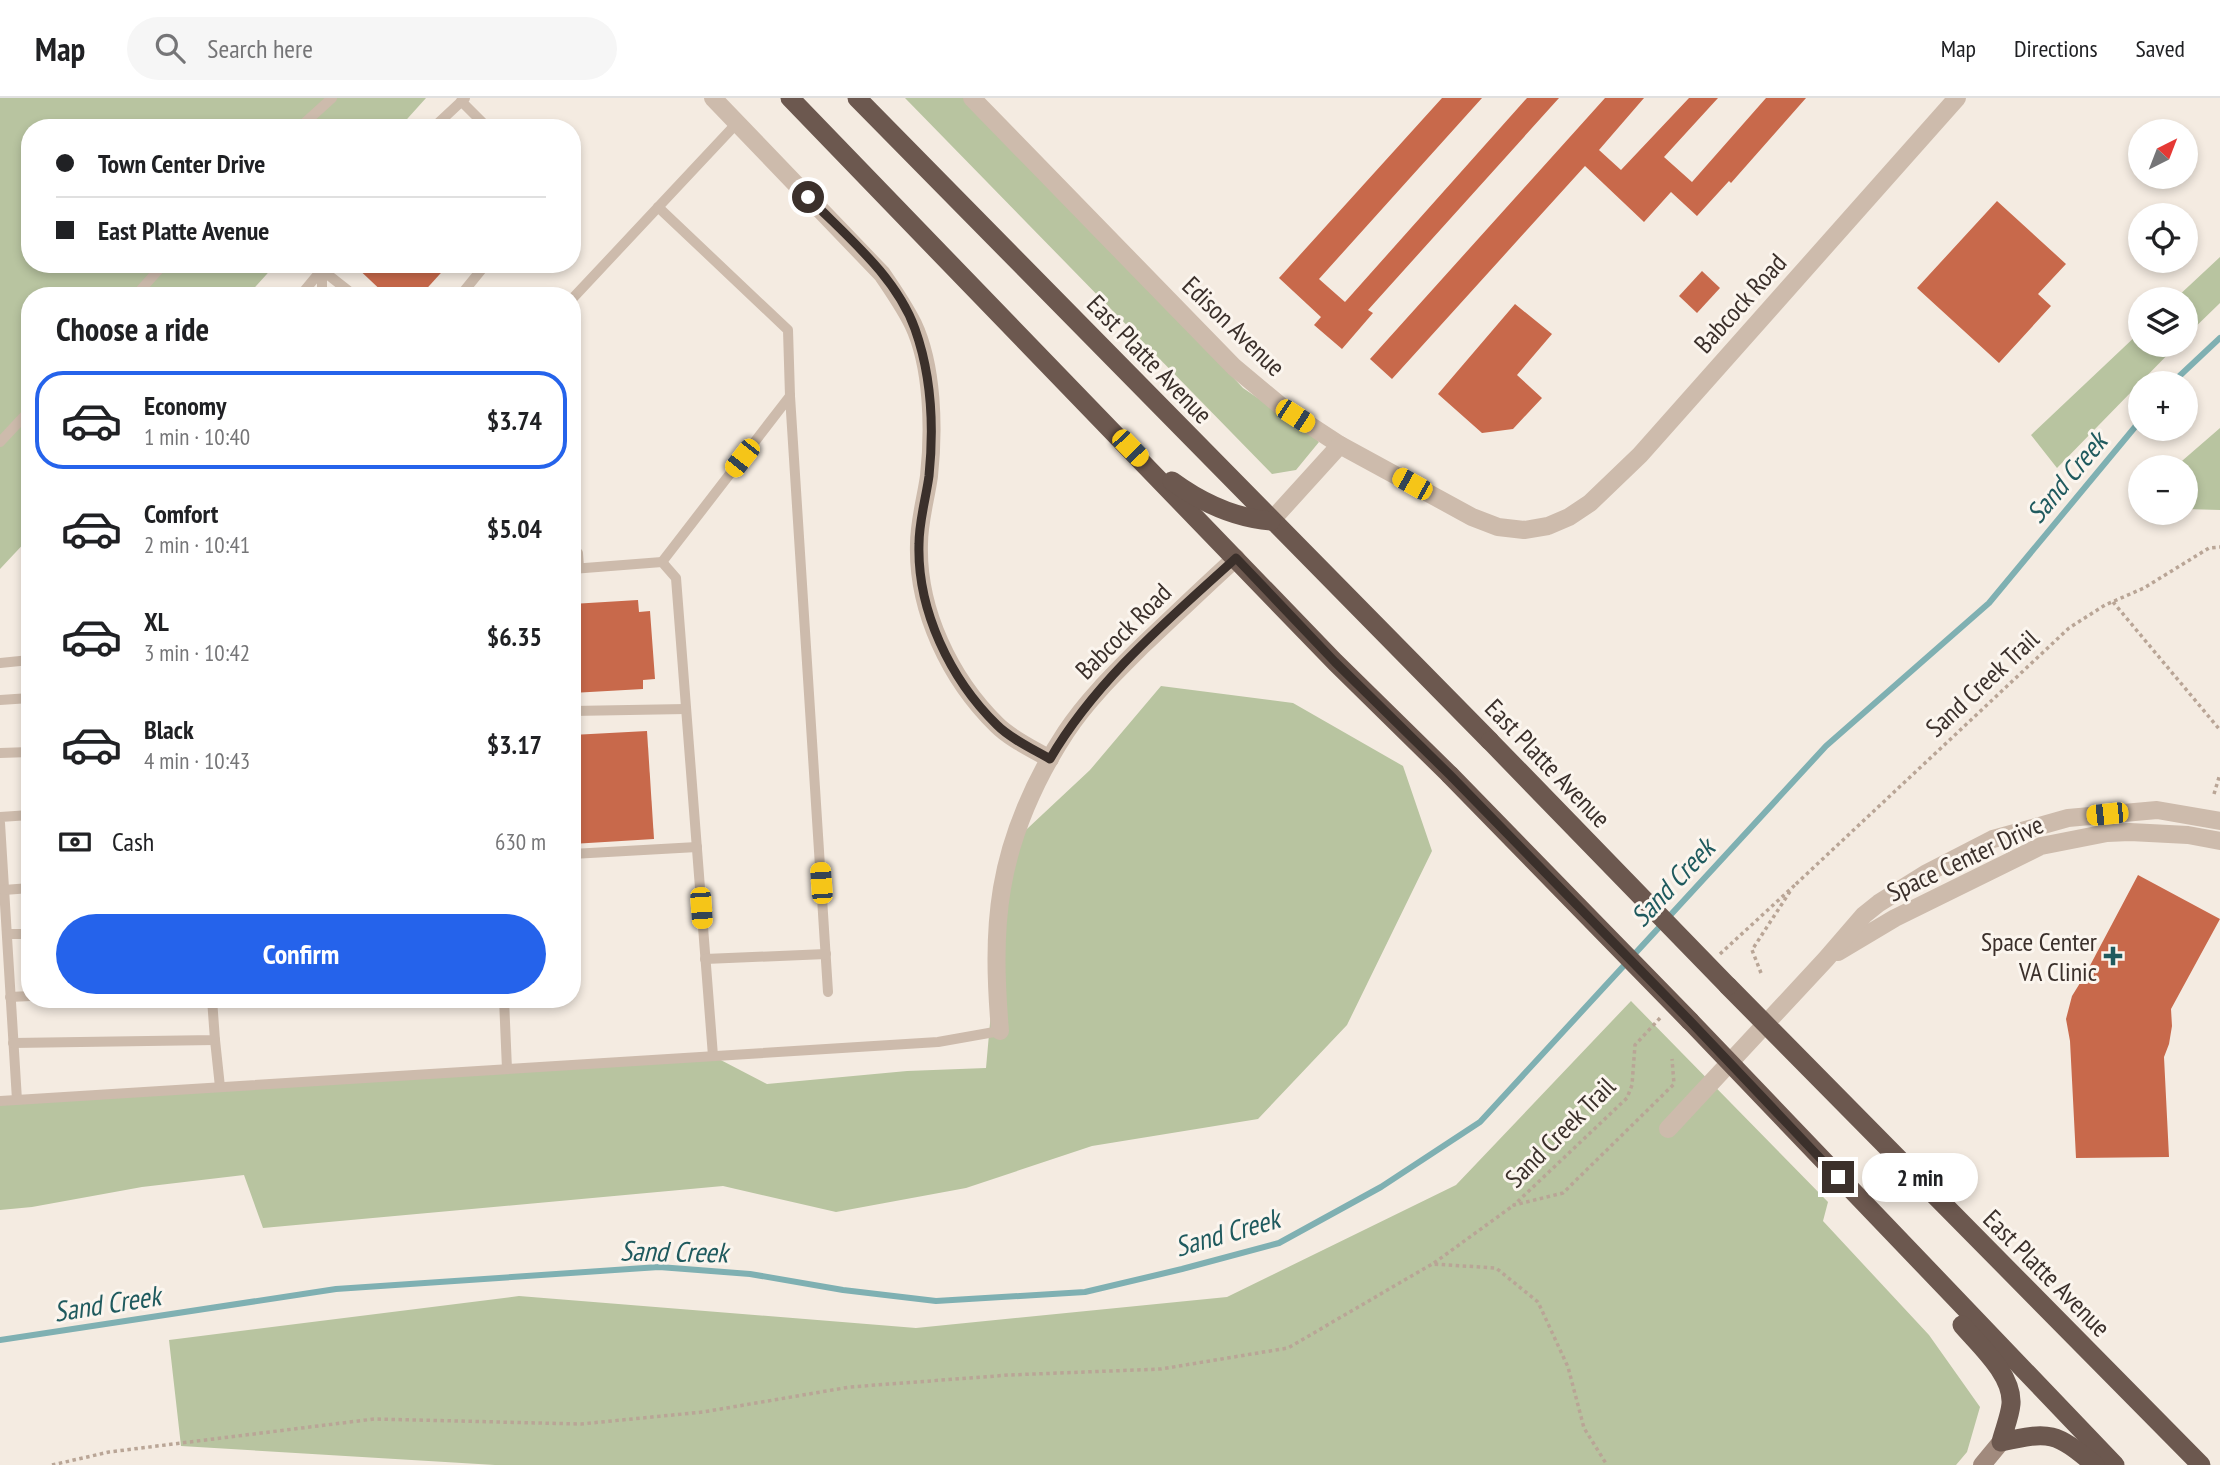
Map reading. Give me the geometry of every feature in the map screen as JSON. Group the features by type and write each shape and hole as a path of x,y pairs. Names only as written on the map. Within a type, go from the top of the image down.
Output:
{"highway":[{"path":"790,98 1335,662 1450,775 1690,1021 2115,1465"},
{"name":"East Platte Avenue","path":"857,98 2199,1463"},
{"path":"1130,448 1179,486 1218,508 1248,519 1271,521"},
{"path":"1856,1197 2004,1375 2011,1390 2011,1406 2001,1442 2038,1434 2057,1437 2095,1465"}],"main road":[{"path":"1983,1465 2001,1442"}],"street":[{"path":"713,98 882,274 914,326 924,360 929,397 929,477 919,545 929,616 955,673 976,701 998,727 1050,759"},
{"name":"Edison Avenue","path":"972,98 1234,367 1282,407 1340,445 1485,522 1498,527 1524,530 1548,526"},
{"name":"Babcock Road","path":"1548,526 1569,517 1590,503 1640,455 1957,98"},
{"path":"1271,521 1340,445"},
{"name":"Babcock Road","path":"1000,1031 995,967 1002,889 1008,857 1020,822 1050,759 1066,732 1116,672 1236,558"},
{"name":"Space Center Drive","path":"1668,1129 1864,915 1927,873 1993,839 2068,818 2157,810 2220,821"},
{"name":"Space Center Drive","path":"1826,959 1895,918 2041,846 2107,833 2130,832 2188,835 2220,841"}],"lane":[{"path":"309,119 332,98"},
{"path":"443,119 463,100 480,119"},
{"path":"581,289 737,123"},
{"path":"658,207 788,330 828,992"},
{"path":"143,287 156,273"},
{"path":"307,287 319,273"},
{"path":"330,273 345,287"},
{"path":"467,287 479,273"},
{"path":"581,568 662,562 790,396"},
{"path":"0,442 21,420"},
{"path":"662,562 676,578 713,1056"},
{"path":"0,663 21,661"},
{"path":"0,700 21,699"},
{"path":"581,712 686,709"},
{"path":"0,753 21,752"},
{"path":"0,817 21,816"},
{"path":"0,823 17,1100"},
{"path":"581,853 697,847"},
{"path":"4,890 21,889"},
{"path":"7,934 21,934"},
{"path":"705,959 825,954"},
{"path":"10,997 21,996"},
{"path":"213,1008 220,1087"},
{"path":"504,1008 507,1069"},
{"path":"0,1101 938,1042 1000,1031"},
{"path":"13,1043 215,1040"}],"path":[{"name":"Sand Creek Trail","path":"1720,954 2069,628 2113,602 2144,588 2209,548 2220,547"},
{"path":"2113,602 2220,730"},
{"path":"2214,794 2220,774"},
{"name":"Sand Creek Trail","path":"1761,973 1752,950 1796,884"},
{"name":"Sand Creek Trail","path":"1514,1205 1627,1098 1632,1085 1635,1045 1663,1014"},
{"name":"Sand Creek Trail","path":"1514,1205 1563,1193 1674,1084 1672,1059"},
{"path":"52,1465 108,1452 374,1419 581,1424 703,1412 850,1387 1009,1375 1161,1369 1288,1348 1432,1264 1514,1205"},
{"path":"1432,1264 1496,1268 1538,1302 1568,1367 1584,1428 1607,1465"}],"green space":[{"path":"0,98 426,98 407,119 21,119 21,273 268,273 255,287 21,287 21,547 0,569"},
{"path":"905,98 971,98 1020,147 1243,388 1319,442 1296,470 1272,474"},
{"path":"2220,257 2220,303 2198,324 2198,287 2188,287"},
{"path":"2128,343 2128,357 2165,357 2152,371 2128,371 2128,395 2057,468 2031,435"},
{"path":"2220,428 2220,510 2198,509 2198,455 2189,455"},
{"path":"1161,686 1293,703 1403,766 1432,851 1347,1025 1258,1119 1092,1146 966,1188 836,1212 723,1186 263,1228 244,1175 142,1187 32,1207 0,1210 0,1101 713,1056 767,1084 907,1071 986,1068 995,967 1013,842 1090,770"},
{"path":"1631,1001 1828,1202 1823,1221 1929,1335 1980,1407 1967,1452 1956,1465 495,1465 181,1446 169,1340 519,1296 916,1328 1227,1297 1456,1185"}],"building":[{"path":"1442,98 1482,98 1319,279 1345,302 1527,98 1559,98 1368,310 1373,313 1342,349 1314,325 1321,317 1279,278"},
{"path":"1605,98 1644,98 1599,150 1621,170 1689,98 1718,98 1664,157 1692,182 1766,98 1806,98 1731,183 1729,181 1697,216 1671,192 1644,222 1585,166 1392,379 1370,359"},
{"path":"1997,201 2066,264 2038,294 2051,306 1999,363 1917,288"},
{"path":"1702,271 1720,288 1697,313 1679,296"},
{"path":"363,273 441,273 428,287 377,287"},
{"path":"1515,304 1552,334 1517,375 1542,398 1513,429 1482,433 1438,394"},
{"path":"638,600 639,612 650,611 655,679 643,680 643,689 581,692 581,603"},
{"path":"647,731 654,839 581,843 581,735"},
{"path":"2138,875 2220,919 2171,1009 2172,1026 2164,1057 2169,1157 2076,1158 2070,1041 2066,1019 2072,996"}],"waterway":[{"name":"Sand Creek","path":"2185,371 2220,338"},
{"name":"Sand Creek","path":"0,1340 336,1289 659,1267 750,1274 843,1290 936,1301 1085,1292 1279,1243 1381,1187 1480,1122 1826,746 1989,603 2128,435"}],"place":[{"name":"Space Center VA Clinic","path":"2113,956"}],"route":[{"path":"808,197 882,274 914,326 924,360 929,397 929,477 919,545 929,616 955,673 998,727 1050,759 1066,732 1116,672 1236,558 1335,662 1450,775 1690,1021 1838,1177"}]}
